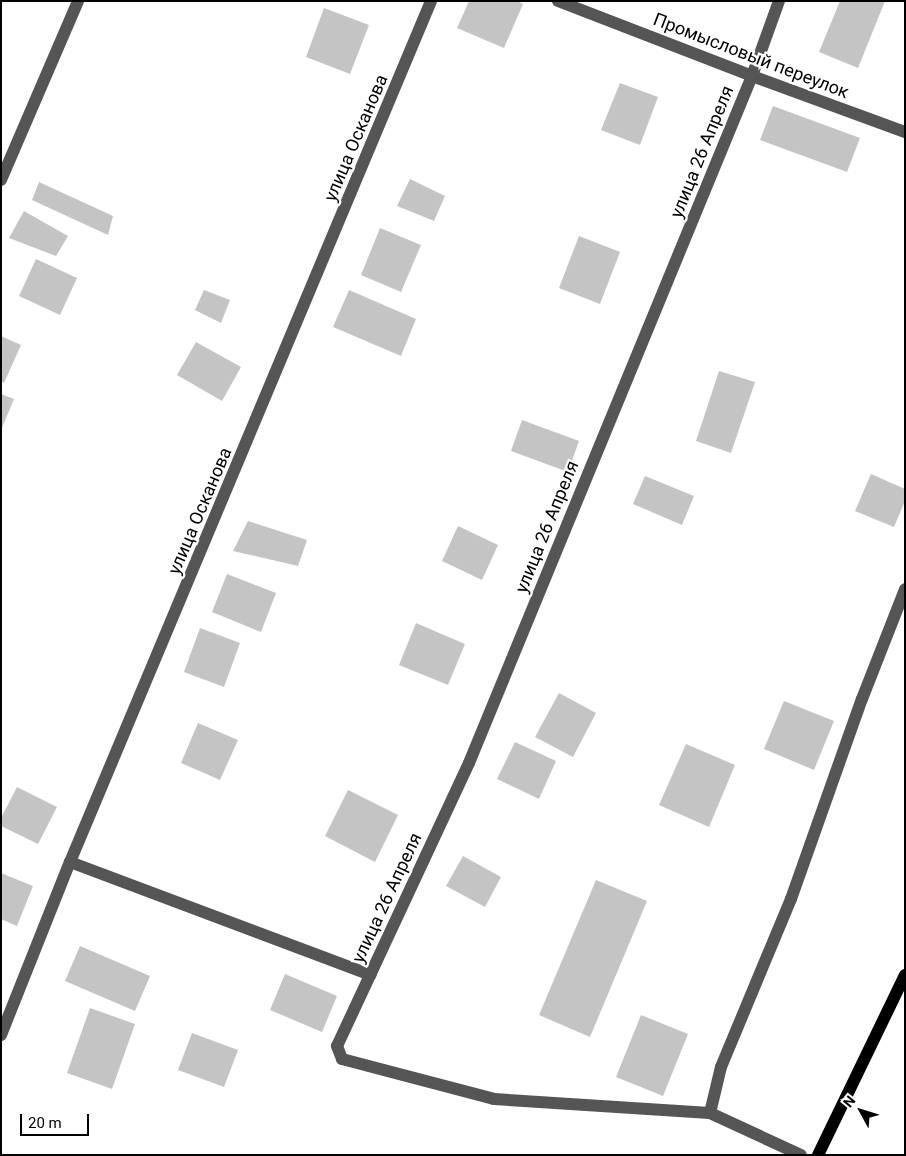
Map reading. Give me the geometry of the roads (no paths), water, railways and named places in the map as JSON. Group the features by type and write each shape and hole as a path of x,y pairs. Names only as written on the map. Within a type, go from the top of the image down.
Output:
{"main road":[{"path":"818,1155 905,975"}],"street":[{"path":"1,180 78,1"},
{"name":"улица Осканова","path":"1,1035 70,862 431,1"},
{"name":"Промысловый переулок","path":"558,1 752,76 905,132"},
{"name":"улица 26 Апреля","path":"710,1113 494,1099 342,1059 337,1046 469,762 752,76 779,1"},
{"path":"801,1155 710,1113 722,1067 790,900 862,699 905,589"},
{"path":"70,862 370,975"}]}
